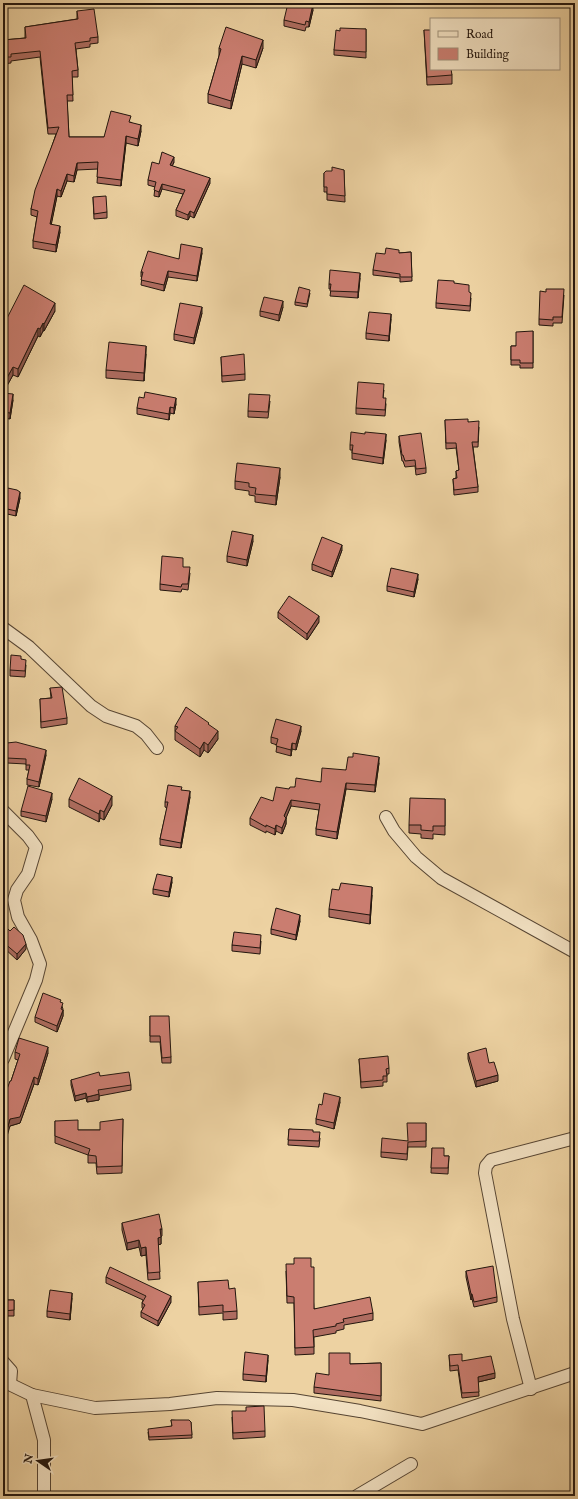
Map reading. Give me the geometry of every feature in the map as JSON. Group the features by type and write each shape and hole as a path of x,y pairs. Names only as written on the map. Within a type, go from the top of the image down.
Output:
{"street":[{"path":"3,628 29,647 91,706 106,716 136,726 146,734 156,748"},
{"path":"3,812 28,836 36,847 28,874 17,890 14,900 18,917 31,940 40,964 36,980 3,1059"},
{"path":"386,817 394,831 416,856 441,878 575,952"},
{"path":"531,1389 513,1319 485,1173 486,1166 491,1160 575,1138"},
{"path":"3,1362 11,1371 6,1383 32,1396 95,1408 170,1404 217,1398 293,1400 360,1411 422,1424 575,1374"},
{"path":"32,1396 44,1440 44,1496"},
{"path":"357,1496 411,1464"}],"building":[{"path":"288,3 313,4 309,22 306,21 305,25 284,20"},
{"path":"94,9 98,37 90,38 90,41 75,43 78,70 72,71 73,95 67,95 69,137 104,137 111,111 131,116 129,122 141,125 138,139 126,136 121,180 97,177 98,162 77,163 74,176 67,174 61,191 57,189 50,224 60,226 56,245 33,241 38,211 31,209 35,190 59,127 48,128 40,51 11,54 11,57 3,57 3,40 26,38 25,27 78,19 77,11"},
{"path":"226,27 263,40 256,60 242,56 231,101 208,94 221,49 219,48"},
{"path":"340,28 366,29 366,52 334,50 336,30 340,31"},
{"path":"424,30 430,30 430,70 451,70 452,75 427,77"},
{"path":"162,152 174,157 170,165 210,178 194,213 190,211 188,215 176,210 185,190 162,184 159,192 154,190 156,182 148,180 152,162 159,164"},
{"path":"332,167 344,170 345,196 327,194 327,187 324,187 324,173 326,171 332,171"},
{"path":"106,196 107,212 94,214 93,197"},
{"path":"181,244 202,248 197,276 168,271 164,285 141,280 143,272 141,272 148,251 179,259"},
{"path":"386,248 399,250 399,253 411,252 412,277 400,277 400,274 373,270 376,253 385,254"},
{"path":"330,270 360,273 358,292 330,291"},
{"path":"438,280 454,281 454,283 469,285 469,292 471,293 470,306 436,303"},
{"path":"24,285 55,303 44,324 43,323 40,329 38,328 18,369 13,367 4,383 3,323 4,324"},
{"path":"299,287 310,290 307,304 295,302"},
{"path":"546,289 564,289 562,317 553,317 553,320 539,319 540,291 546,292"},
{"path":"264,297 283,301 279,315 260,311"},
{"path":"180,303 202,307 194,338 174,334"},
{"path":"369,312 391,314 389,336 366,333"},
{"path":"533,331 533,363 520,363 520,360 511,360 511,346 516,346 516,332"},
{"path":"109,342 146,346 144,373 106,370"},
{"path":"244,354 245,374 222,376 221,357"},
{"path":"358,382 384,384 383,398 386,398 385,410 356,408"},
{"path":"145,392 176,398 174,408 170,407 169,414 137,408 139,397 144,398"},
{"path":"3,393 13,394 10,413 3,412"},
{"path":"249,394 270,395 268,412 248,411"},
{"path":"468,419 468,422 479,421 478,442 472,442 478,487 454,490 453,479 457,478 456,471 459,470 456,443 446,443 445,420"},
{"path":"351,432 386,434 383,458 352,453 353,445 350,445"},
{"path":"421,433 426,468 416,469 415,460 405,461 402,455 399,436"},
{"path":"237,463 280,468 276,496 255,494 256,488 249,487 249,483 235,481"},
{"path":"3,487 20,492 16,511 3,508"},
{"path":"232,531 253,535 247,560 227,556"},
{"path":"322,537 342,545 332,572 312,564"},
{"path":"162,556 183,558 183,567 190,567 188,584 182,584 181,587 160,584"},
{"path":"391,568 418,574 414,592 387,586"},
{"path":"289,596 319,616 307,634 278,612"},
{"path":"11,655 21,656 21,659 26,660 25,671 10,670"},
{"path":"62,687 67,718 41,722 40,699 52,698 50,688"},
{"path":"186,707 218,731 208,745 204,742 200,749 175,731 178,727 175,726"},
{"path":"276,719 301,726 296,744 292,743 291,750 276,746 278,739 271,737"},
{"path":"16,742 46,750 39,782 27,779 30,765 26,765 26,759 7,758 7,743"},
{"path":"353,753 379,757 375,785 346,783 337,832 316,829 320,804 291,800 284,816 286,818 282,828 276,825 275,829 266,825 266,827 250,818 261,797 273,801 276,787 289,789 290,787 295,787 296,778 321,782 322,768 346,770 348,757 353,757"},
{"path":"79,778 112,796 104,812 100,810 99,814 69,799"},
{"path":"168,785 182,787 181,790 190,791 181,843 160,839 168,802 165,802"},
{"path":"28,786 52,793 46,816 21,811"},
{"path":"410,798 445,799 445,826 433,826 433,831 421,830 421,825 409,825"},
{"path":"157,874 172,877 169,892 153,889"},
{"path":"341,883 372,887 370,915 329,909 332,889 339,890"},
{"path":"276,908 300,915 296,935 271,929"},
{"path":"5,926 10,931 14,927 23,935 26,944 17,954 3,942 3,928"},
{"path":"234,932 261,935 260,948 232,945"},
{"path":"43,993 61,1000 60,1002 63,1003 61,1009 63,1010 57,1026 35,1017"},
{"path":"150,1016 169,1016 171,1057 162,1058 160,1036 150,1036"},
{"path":"19,1038 48,1047 38,1079 34,1077 20,1117 10,1119 3,1144 3,1100 20,1054 15,1052"},
{"path":"486,1048 489,1063 494,1062 498,1075 476,1081 468,1053"},
{"path":"388,1056 389,1068 386,1069 387,1076 383,1076 383,1080 361,1082 359,1059"},
{"path":"99,1072 100,1076 129,1072 131,1085 98,1090 99,1094 87,1097 86,1093 75,1096 71,1080"},
{"path":"324,1093 340,1097 334,1123 316,1119 319,1104 322,1105"},
{"path":"123,1119 122,1166 97,1167 96,1156 88,1155 90,1149 55,1136 55,1121 78,1120 78,1130 100,1130 100,1122"},
{"path":"407,1123 426,1123 426,1141 408,1142 407,1154 381,1152 382,1138 408,1141"},
{"path":"289,1129 313,1130 313,1132 320,1132 319,1141 288,1140"},
{"path":"432,1148 444,1148 444,1156 449,1156 448,1168 431,1168"},
{"path":"159,1214 162,1229 160,1229 161,1237 158,1238 160,1272 148,1273 146,1247 141,1248 139,1240 127,1243 122,1223"},
{"path":"294,1258 311,1258 311,1267 314,1267 314,1309 370,1297 373,1313 343,1319 344,1322 336,1324 336,1326 313,1330 314,1347 295,1348 294,1297 287,1296 286,1264 294,1264"},
{"path":"493,1266 497,1297 474,1302 466,1271"},
{"path":"110,1267 171,1296 158,1321 141,1312 145,1305 142,1303 146,1296 106,1277"},
{"path":"228,1280 229,1289 235,1288 237,1311 223,1312 223,1305 199,1307 198,1282"},
{"path":"50,1290 72,1293 70,1314 47,1311"},
{"path":"3,1293 6,1293 7,1300 14,1300 14,1310 3,1311"},
{"path":"245,1352 268,1355 266,1376 243,1374"},
{"path":"329,1353 350,1353 350,1364 381,1363 381,1396 314,1387 316,1373 329,1375"},
{"path":"462,1354 462,1361 491,1356 495,1373 478,1377 479,1392 462,1393 458,1365 450,1366 449,1355"},
{"path":"264,1406 265,1431 233,1433 232,1411 246,1411 246,1407"},
{"path":"171,1420 189,1420 191,1422 192,1435 149,1437 148,1429 172,1426"}]}
